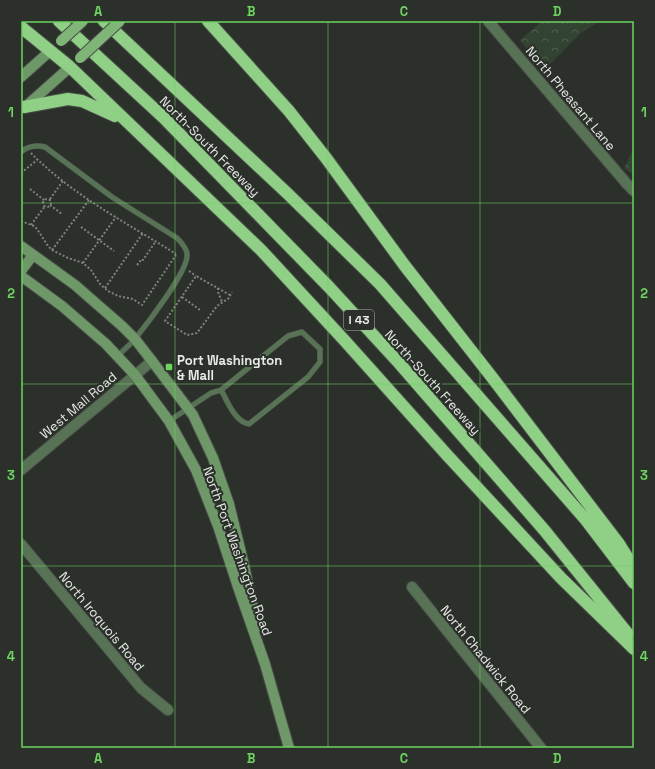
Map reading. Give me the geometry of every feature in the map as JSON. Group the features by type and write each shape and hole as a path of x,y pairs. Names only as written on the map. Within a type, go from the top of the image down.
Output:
{"highway":[{"name":"North-South Freeway","path":"59,21 163,117 329,287 399,363 545,531 634,642"},
{"name":"North-South Freeway","path":"104,21 282,188 380,284 586,520 634,583"},
{"path":"208,21 289,112 326,158 405,266 619,544 634,568"},
{"path":"21,27 70,67 261,250 561,578 634,649"},
{"path":"23,109 68,99 82,101 105,110 128,123"}],"main road":[{"path":"61,41 83,21"},
{"path":"80,58 120,21"},
{"path":"21,77 50,51"},
{"path":"23,109 70,67"},
{"name":"North Port Washington Road","path":"21,246 86,294 107,312 134,339 193,415 213,458 229,504 244,565 265,664 289,748"},
{"path":"21,271 33,255"},
{"name":"North Port Washington Road","path":"21,276 62,306 106,344 135,376 169,421 196,470 218,526 238,590 265,664"}],"street":[{"name":"North Pheasant Lane","path":"488,21 626,184 634,191"},
{"name":"West Mall Road","path":"21,470 152,361"},
{"name":"North Iroquois Road","path":"21,544 141,688 168,710"},
{"name":"North Chadwick Road","path":"412,587 541,748"}],"lane":[{"path":"23,150 36,145 45,147 112,197 177,238 182,243 188,254 177,281 134,339 118,356"},
{"path":"169,421 211,393 221,390 288,336 302,332 320,349 320,362 308,377 249,424 244,424 236,416 221,390"}],"path":[{"path":"23,150 89,200 144,233 186,262"},
{"path":"21,173 37,160"},
{"path":"50,205 50,200 63,181"},
{"path":"30,189 44,200 50,200"},
{"path":"44,200 45,206"},
{"path":"52,250 89,200"},
{"path":"31,225 45,206 50,205 62,214"},
{"path":"83,262 116,217"},
{"path":"21,221 37,229 52,250 68,258 83,262 91,270 100,284 112,294 133,299 142,305 176,254"},
{"path":"81,227 114,251"},
{"path":"105,288 144,233"},
{"path":"137,265 142,259 143,260 156,241"},
{"path":"230,295 196,276 166,320 187,335 197,333 217,306 222,303 230,295 232,292"},
{"path":"218,288 222,303"},
{"path":"182,297 200,310"}],"green space":[{"path":"542,21 601,21 582,32 543,71 520,40"},
{"path":"634,148 634,175 624,168"}],"place":[{"name":"Port Washington & Mall","path":"169,367"}]}
